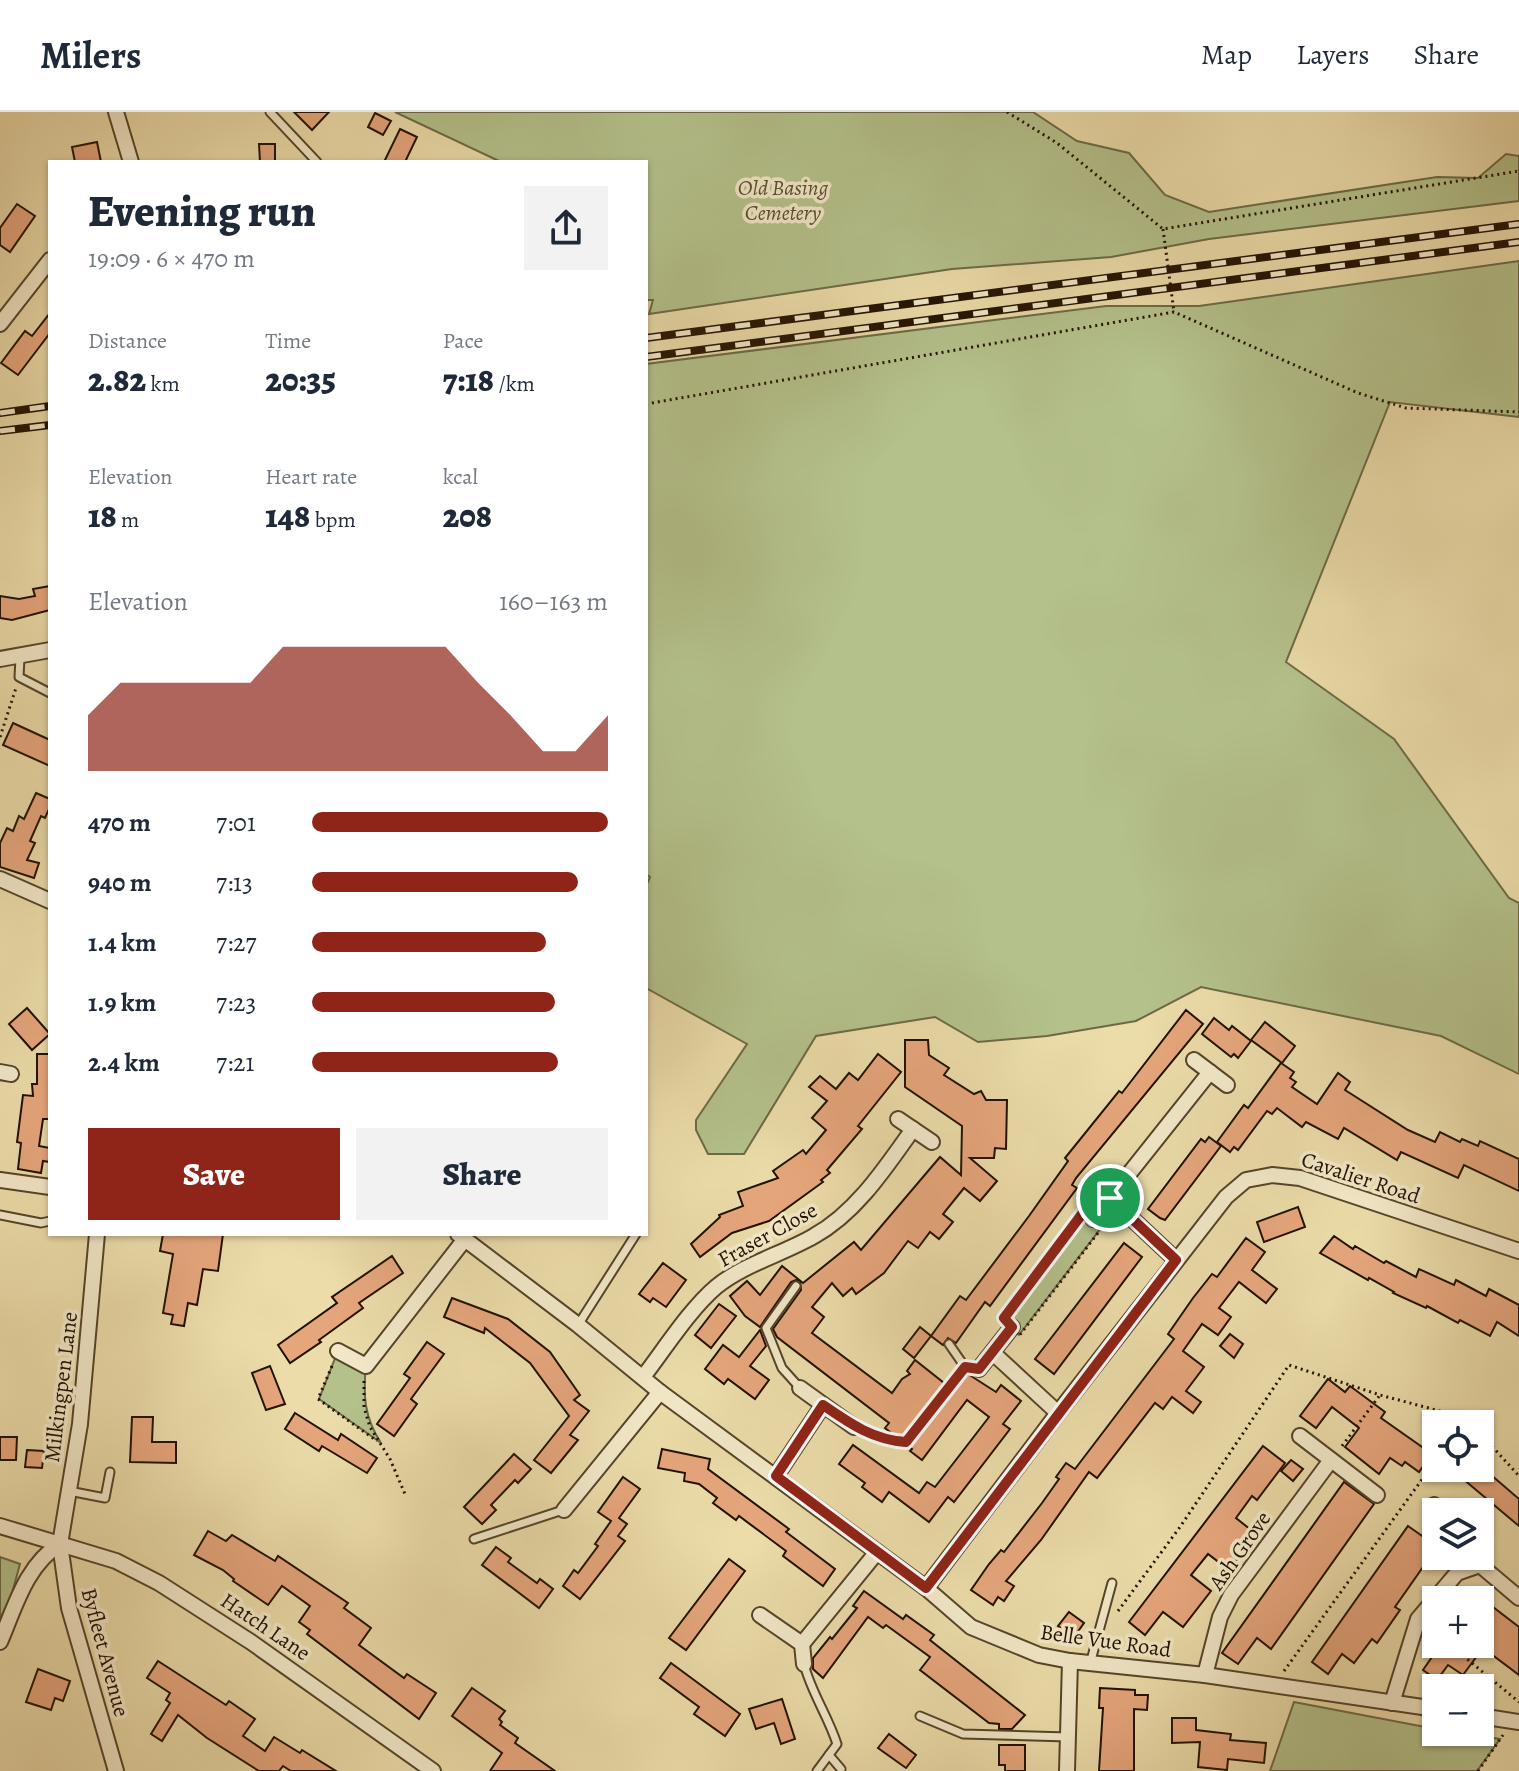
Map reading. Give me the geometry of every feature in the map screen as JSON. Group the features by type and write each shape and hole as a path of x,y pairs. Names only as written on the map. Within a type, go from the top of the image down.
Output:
{"street":[{"path":"116,112 131,159"},
{"path":"0,324 48,263"},
{"path":"0,659 20,658 48,651"},
{"path":"0,879 48,900"},
{"path":"1194,1060 1227,1085"},
{"path":"1093,1219 1210,1072"},
{"path":"898,1119 932,1142"},
{"name":"Fraser Close","path":"643,1377 715,1288 817,1235 838,1220 889,1163 913,1129"},
{"name":"Cavalier Road","path":"926,1588 1176,1260 1226,1197 1246,1180 1272,1175 1300,1178 1519,1251"},
{"path":"0,1180 48,1187"},
{"path":"1110,1198 1176,1260"},
{"name":"Milkingpen Lane","path":"60,1544 92,1308 97,1236"},
{"path":"338,1351 366,1366 461,1236"},
{"name":"Belle Vue Road","path":"461,1236 660,1392 926,1588 971,1627 1039,1655 1070,1661 1205,1675 1422,1707"},
{"path":"972,1368 993,1353 1012,1327"},
{"path":"993,1353 1058,1413"},
{"path":"800,1388 854,1427"},
{"path":"564,1510 660,1392"},
{"path":"776,1476 823,1405"},
{"path":"1300,1436 1377,1495"},
{"name":"Ash Grove","path":"1205,1675 1220,1617 1231,1595 1331,1460"},
{"name":"Hatch Lane","path":"0,1526 116,1561 159,1583 251,1642 433,1771"},
{"path":"0,1642 31,1572 60,1544"},
{"name":"Byfleet Avenue","path":"60,1544 69,1608 116,1771"},
{"path":"804,1664 802,1644 877,1552"},
{"path":"1392,1703 1418,1619 1462,1570"},
{"path":"1488,1570 1519,1598"},
{"path":"760,1615 802,1644"},
{"path":"1067,1771 1070,1661"},
{"path":"1494,1718 1516,1721"}],"lane":[{"path":"270,112 315,160"},
{"path":"20,658 19,677 48,692"},
{"path":"0,1215 41,1223 48,1221"},
{"path":"578,1325 635,1236"},
{"path":"796,1286 766,1328 782,1368 800,1388"},
{"path":"906,1442 972,1368 949,1344"},
{"path":"69,1491 105,1498 110,1472"},
{"path":"474,1539 564,1510"},
{"path":"1090,1664 1112,1583"},
{"path":"804,1664 837,1744 817,1771"},
{"path":"920,1716 963,1734 1068,1737"},
{"path":"829,1755 841,1769"}],"path":[{"path":"1007,112 1057,143 1163,229 1174,312"},
{"path":"1163,229 1519,171"},
{"path":"648,404 1174,312 1358,393 1406,408 1519,412"},
{"path":"0,737 19,677"},
{"path":"1085,1210 1101,1229 1019,1336 1012,1327 1004,1318 1085,1210"},
{"path":"338,1351 318,1399 380,1443"},
{"path":"1114,1617 1180,1527 1289,1365 1436,1410"},
{"path":"366,1366 364,1407 370,1427 405,1494"},
{"path":"1331,1460 1380,1395"},
{"path":"854,1427 889,1441 906,1442"},
{"path":"1494,1448 1519,1476"},
{"path":"1274,1685 1422,1479"},
{"path":"1466,1658 1519,1702"},
{"path":"1478,1771 1516,1721"}],"green space":[{"name":"Old Basing Cemetery","path":"395,112 1033,112 1077,141 1129,153 1165,195 1209,212 1437,177 1478,178 1506,154 1519,156 1519,201 1209,239 1111,257 952,269 649,314 653,300 648,300 648,160 497,160"},
{"path":"1519,261 1519,417 1390,402 1286,662 1394,739 1509,898 1519,903 1519,1074 1441,1036 1201,987 1136,1021 1047,1036 978,1042 935,1017 816,1036 744,1154 708,1154 696,1130 696,1120 747,1044 648,989 648,364 1106,306 1199,306"},
{"path":"1085,1209 1101,1228 1019,1335 1004,1317"},
{"path":"338,1351 366,1365 366,1406 381,1443 319,1399"},
{"path":"0,1557 20,1564 11,1597 0,1619"},
{"path":"1294,1702 1422,1726 1422,1746 1494,1746 1494,1738 1500,1739 1477,1771 1270,1771"}],"building":[{"path":"294,112 329,112 312,130"},
{"path":"375,113 391,121 383,135 368,127"},
{"path":"400,129 417,137 406,160 385,160"},
{"path":"97,142 101,160 75,160 72,147"},
{"path":"259,144 275,144 275,160 260,160"},
{"path":"17,204 35,216 10,252 0,245 0,228"},
{"path":"48,316 48,336 18,375 1,363 25,331 32,336"},
{"path":"48,586 48,611 12,620 0,618 0,596 19,599 35,596 33,589"},
{"path":"13,723 48,739 48,765 3,745"},
{"path":"36,793 48,798 48,811 45,818 41,816 30,841 35,843 27,860 39,863 34,878 0,867 0,843 7,828 13,831 19,816 24,819"},
{"path":"27,1008 48,1032 48,1036 32,1050 9,1024"},
{"path":"1186,1010 1203,1024 1076,1178 1072,1185 1077,1188 990,1306 985,1302 956,1343 948,1338 943,1345 931,1336 960,1296 966,1300 1068,1161 1065,1158 1119,1091 1122,1093"},
{"path":"1214,1018 1229,1030 1232,1026 1251,1041 1238,1058 1234,1054 1231,1057 1202,1034"},
{"path":"1265,1022 1295,1046 1282,1063 1251,1040"},
{"path":"905,1040 928,1040 929,1055 949,1068 944,1075 974,1094 981,1091 986,1100 1007,1100 1006,1149 995,1148 994,1158 970,1158 997,1181 980,1201 964,1188 943,1214 953,1222 939,1239 930,1232 918,1248 908,1241 884,1273 856,1294 852,1288 843,1296 832,1283 812,1307 824,1317 812,1333 892,1393 910,1374 907,1371 915,1360 944,1383 900,1440 885,1428 889,1423 777,1337 773,1329 801,1290 800,1281 791,1282 760,1327 745,1316 730,1296 747,1281 760,1295 782,1266 803,1283 854,1242 861,1250 940,1157 961,1175 962,1126 905,1087"},
{"path":"37,1054 48,1054 48,1119 43,1119 39,1146 48,1148 48,1162 43,1161 41,1173 18,1169 21,1143 17,1142 23,1095 33,1096 32,1084 37,1084"},
{"path":"878,1054 901,1072 858,1126 862,1129 827,1170 830,1173 821,1180 823,1182 769,1221 732,1233 700,1257 691,1244 719,1215 743,1206 738,1192 778,1178 773,1171 803,1150 806,1154 826,1130 812,1118 827,1101 809,1087 820,1076 836,1089 849,1073 858,1080"},
{"path":"1281,1063 1294,1072 1290,1078 1296,1082 1292,1087 1317,1104 1338,1073 1350,1082 1345,1090 1408,1130 1435,1142 1440,1132 1460,1142 1462,1139 1478,1146 1480,1141 1519,1159 1519,1191 1464,1165 1458,1178 1401,1152 1397,1160 1344,1128 1338,1139 1306,1122 1302,1127 1277,1108 1272,1114 1267,1111 1238,1150 1234,1147 1230,1152 1217,1142 1244,1105 1248,1108"},
{"path":"1209,1137 1221,1146 1165,1220 1160,1218 1148,1209 1201,1139 1205,1142"},
{"path":"1298,1207 1305,1227 1264,1242 1257,1222"},
{"path":"163,1236 223,1236 218,1271 203,1269 197,1305 188,1303 184,1326 171,1324 173,1315 163,1313 173,1254 160,1251"},
{"path":"1334,1236 1353,1249 1355,1246 1416,1277 1419,1269 1454,1285 1456,1280 1486,1296 1489,1289 1519,1305 1519,1336 1497,1322 1490,1336 1368,1280 1320,1253"},
{"path":"1246,1238 1265,1252 1252,1270 1277,1289 1266,1303 1239,1282 1219,1308 1231,1317 1218,1335 1202,1324 1183,1351 1204,1367 1186,1391 1201,1402 1193,1413 1172,1397 1163,1409 1155,1403 1097,1478 1089,1472 1041,1540 1006,1581 1014,1586 1004,1601 998,1597 993,1605 971,1590 989,1564 1001,1550 1004,1552 1042,1503 1066,1463 1075,1469 1174,1339 1168,1334 1193,1298 1212,1274 1217,1277"},
{"path":"1124,1243 1142,1257 1054,1374 1035,1359"},
{"path":"392,1256 403,1273 359,1303 363,1308 290,1363 278,1345 337,1303 332,1297"},
{"path":"663,1263 686,1280 666,1307 653,1298 650,1302 639,1294"},
{"path":"452,1298 508,1319 550,1352 580,1395 574,1400 589,1411 570,1435 578,1440 551,1473 534,1460 569,1416 530,1363 485,1328 484,1333 444,1317"},
{"path":"719,1304 736,1316 711,1348 695,1335"},
{"path":"920,1327 931,1336 914,1358 903,1349"},
{"path":"760,1330 766,1346 750,1366 769,1380 755,1399 728,1379 724,1384 705,1369 723,1345 739,1357"},
{"path":"1230,1334 1243,1344 1234,1358 1220,1346"},
{"path":"427,1342 444,1354 411,1399 417,1404 394,1436 377,1424 410,1378 404,1374"},
{"path":"270,1366 285,1404 266,1410 252,1373"},
{"path":"968,1374 996,1392 1001,1385 1021,1401 1003,1424 1010,1429 954,1502 948,1497 929,1522 889,1492 882,1502 862,1487 865,1483 839,1464 853,1445 919,1493 927,1482 935,1487 989,1417 967,1400 922,1460 910,1451 910,1447"},
{"path":"1328,1379 1345,1392 1350,1386 1385,1412 1381,1418 1422,1447 1422,1468 1419,1472 1405,1462 1402,1466 1390,1458 1379,1474 1345,1447 1359,1428 1332,1407 1316,1428 1300,1416"},
{"path":"295,1413 338,1440 341,1434 377,1458 367,1473 322,1446 319,1451 285,1429"},
{"path":"132,1417 153,1417 152,1442 176,1442 176,1463 130,1462"},
{"path":"0,1437 17,1437 16,1460 0,1460"},
{"path":"1263,1446 1285,1463 1257,1500 1252,1496 1236,1518 1256,1534 1229,1570 1208,1554 1191,1575 1211,1591 1183,1627 1163,1612 1145,1635 1129,1622"},
{"path":"662,1449 710,1459 708,1469 789,1529 786,1532 835,1569 823,1586 783,1556 786,1551 739,1516 736,1520 713,1503 717,1498 699,1484 684,1481 685,1473 658,1468"},
{"path":"27,1450 44,1451 42,1468 25,1467"},
{"path":"514,1454 531,1469 518,1483 515,1480 491,1505 496,1510 482,1524 464,1507"},
{"path":"1291,1460 1303,1469 1293,1481 1281,1471"},
{"path":"623,1477 640,1489 619,1518 627,1524 618,1536 625,1541 580,1599 563,1586 574,1570 578,1573 598,1546 595,1544 611,1521 598,1512"},
{"path":"1494,1477 1519,1499 1519,1526 1494,1505 1494,1498 1486,1498 1467,1482 1494,1482"},
{"path":"1344,1482 1374,1504 1271,1649 1257,1638 1238,1664 1222,1653"},
{"path":"1408,1526 1422,1536 1422,1568 1395,1607 1400,1610 1377,1643 1372,1639 1354,1663 1342,1654 1328,1674 1312,1662"},
{"path":"208,1531 226,1541 232,1535 275,1561 278,1556 348,1603 344,1608 371,1628 359,1645 404,1678 407,1674 436,1693 419,1719 307,1634 310,1630 299,1622 310,1606 282,1586 268,1605 233,1581 223,1570 194,1555"},
{"path":"496,1547 511,1558 508,1562 537,1583 540,1579 553,1589 539,1608 482,1565"},
{"path":"729,1559 745,1571 686,1650 669,1638"},
{"path":"864,1591 903,1619 906,1615 934,1635 930,1640 1025,1715 1012,1729 999,1729 999,1724 989,1723 920,1670 930,1657 886,1625 883,1628 868,1617 823,1678 813,1669 813,1658 857,1608 853,1606"},
{"path":"1494,1608 1519,1627 1519,1675 1494,1656"},
{"path":"1069,1612 1084,1623 1074,1637 1058,1626"},
{"path":"1431,1658 1476,1658 1464,1674 1448,1665 1441,1674 1429,1674 1423,1670"},
{"path":"158,1661 226,1705 229,1701 255,1719 243,1736 265,1751 274,1737 336,1771 291,1771 283,1766 279,1771 259,1771 207,1738 178,1715 162,1741 151,1734 170,1703 166,1700 170,1693 147,1678"},
{"path":"671,1663 740,1714 725,1736 694,1714 699,1707 660,1678"},
{"path":"38,1669 70,1681 63,1701 55,1698 51,1710 26,1702"},
{"path":"472,1688 505,1711 499,1719 502,1722 500,1725 518,1738 515,1743 555,1771 490,1771 502,1753 452,1716"},
{"path":"1100,1688 1135,1690 1135,1695 1148,1695 1147,1710 1134,1709 1134,1771 1099,1771 1103,1708 1099,1708"},
{"path":"782,1699 795,1739 781,1744 774,1723 756,1729 749,1709"},
{"path":"1172,1718 1196,1718 1196,1730 1231,1734 1230,1740 1266,1743 1264,1763 1228,1759 1227,1770 1198,1767 1200,1742 1172,1743"},
{"path":"889,1734 916,1755 906,1768 878,1748"},
{"path":"999,1745 1025,1745 1025,1771 1005,1771 1005,1765 999,1765"}],"railway":[{"path":"648,338 1519,224"},
{"path":"648,357 1519,242"},
{"path":"0,413 48,406"},
{"path":"0,431 48,425"}],"route":[{"path":"1110,1198 1176,1260 926,1588 776,1476 823,1405 854,1427 889,1441 906,1442 965,1367 979,1369 993,1353 1012,1327 1004,1318 1085,1210 1093,1219 1110,1198"}]}
